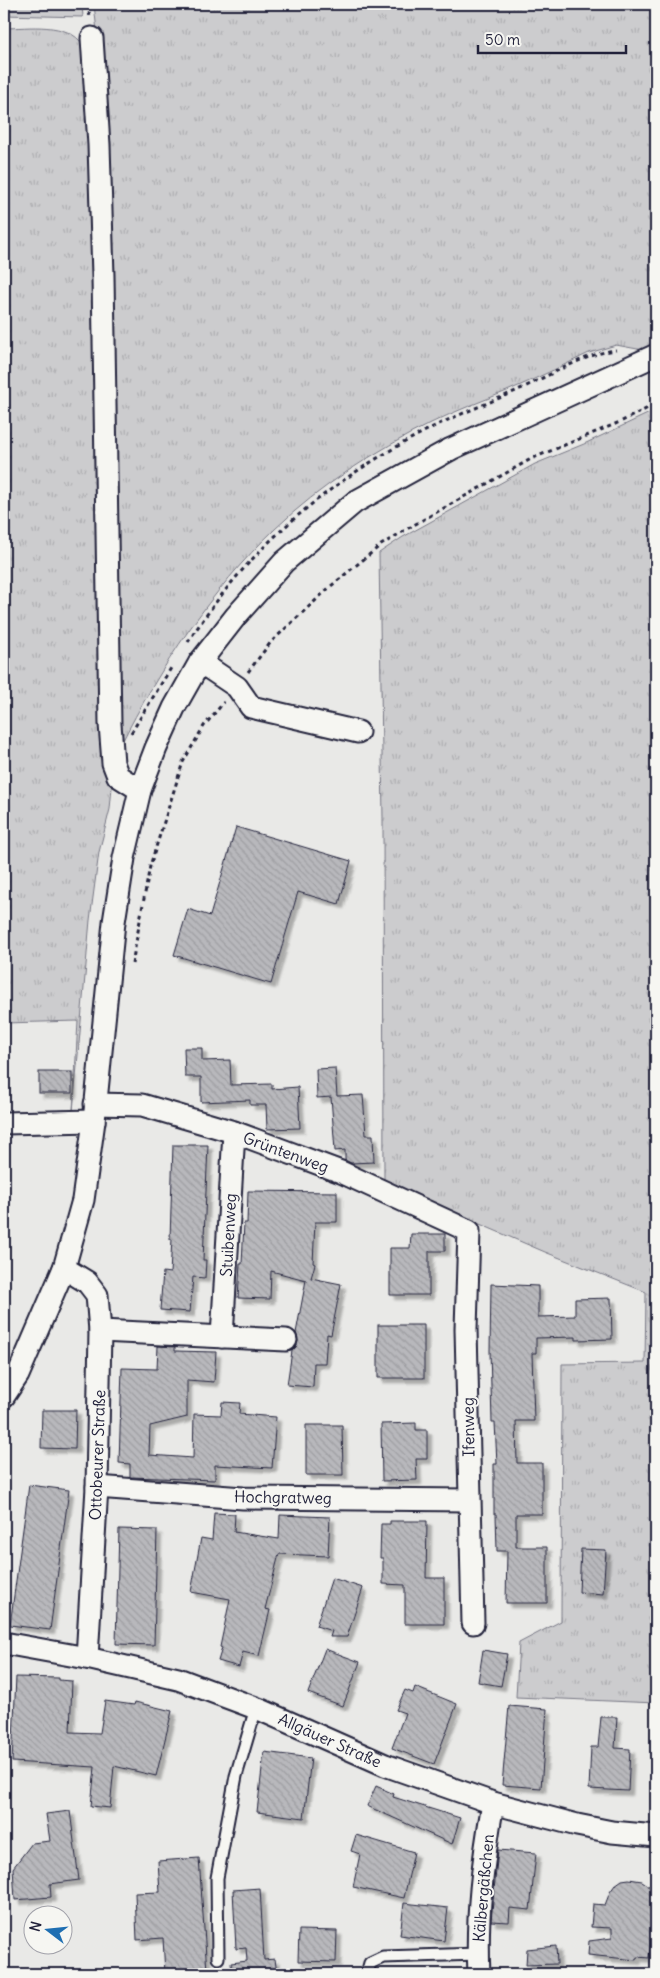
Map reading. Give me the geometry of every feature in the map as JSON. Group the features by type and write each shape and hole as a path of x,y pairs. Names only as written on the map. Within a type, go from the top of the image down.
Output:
{"street":[{"path":"92,38 99,145 104,276 110,724 113,763 118,776 140,790"},
{"path":"4,1396 11,1374 64,1268 82,1200 94,1113 114,922 124,858 140,790 163,732 200,662 236,616 284,562 355,502 452,449 656,355"},
{"path":"200,662 236,687 251,707 358,732"},
{"name":"Grüntenweg","path":"4,1123 142,1106 234,1132 341,1172 469,1230"},
{"name":"Stuibenweg","path":"222,1337 234,1132"},
{"name":"Ifenweg","path":"469,1230 466,1329 472,1623"},
{"name":"Ottobeurer Straße","path":"64,1268 87,1282 97,1295 100,1331 97,1487 87,1658"},
{"path":"100,1331 286,1340"},
{"name":"Hochgratweg","path":"97,1487 244,1498 469,1500"},
{"name":"Allgäuer Straße","path":"4,1643 87,1658 178,1679 256,1708 386,1765 493,1803 577,1825 612,1832 656,1836"},
{"name":"Kälbergäßchen","path":"478,1964 481,1880 493,1803"}],"lane":[{"path":"218,1958 217,1878 236,1776 256,1708"},
{"path":"367,1974 370,1963 382,1957 478,1964"}],"green space":[{"path":"4,4 82,4 83,17 4,15"},
{"path":"94,4 656,4 656,343 643,350 616,345 589,353 459,410 389,445 349,470 310,498 275,529 229,578 208,604 152,687 120,746 98,41"},
{"path":"36,27 68,32 83,45 88,60 106,765 112,787 110,809 99,852 90,920 73,1111 78,1021 4,1023 4,28"},
{"path":"656,410 656,1703 516,1697 519,1643 561,1621 562,1364 645,1363 646,1292 545,1252 384,1183 383,819 379,553 403,537 535,464 584,444"}],"building":[{"path":"236,827 351,861 339,904 298,892 271,984 174,955 188,909 210,916"},
{"path":"184,1048 202,1048 202,1061 230,1060 231,1085 272,1084 272,1089 298,1087 300,1128 267,1129 266,1105 250,1105 250,1100 201,1102 201,1077 185,1077"},
{"path":"335,1068 337,1096 363,1095 366,1135 373,1135 374,1162 351,1163 345,1160 345,1150 335,1151 331,1097 317,1098 316,1069"},
{"path":"39,1072 72,1072 72,1093 39,1093"},
{"path":"173,1145 208,1145 203,1260 206,1260 205,1278 193,1277 190,1312 160,1310 163,1272 170,1273"},
{"path":"248,1191 337,1192 337,1222 315,1222 313,1263 315,1264 311,1278 341,1284 331,1335 327,1334 325,1363 314,1363 313,1387 287,1385 292,1351 298,1341 296,1333 306,1280 271,1271 270,1299 238,1298 244,1223 247,1223"},
{"path":"411,1234 445,1234 445,1251 429,1251 429,1295 390,1295 390,1248 410,1248"},
{"path":"491,1284 538,1286 538,1317 575,1316 575,1299 611,1298 612,1339 576,1340 576,1337 536,1338 536,1353 532,1353 534,1421 516,1421 517,1463 542,1463 542,1514 516,1514 516,1547 547,1547 547,1603 506,1603 507,1551 497,1551 496,1514 494,1514 494,1464 497,1464 495,1422 492,1422"},
{"path":"378,1325 424,1325 424,1378 378,1378"},
{"path":"158,1346 175,1347 175,1351 216,1352 214,1382 187,1380 187,1417 150,1426 149,1455 193,1458 194,1414 221,1415 222,1402 240,1403 239,1414 276,1417 272,1468 215,1465 215,1480 130,1477 130,1464 119,1463 122,1368 157,1369"},
{"path":"42,1410 76,1410 75,1449 41,1448"},
{"path":"416,1423 416,1430 427,1430 427,1459 416,1459 417,1480 382,1481 381,1424"},
{"path":"306,1425 342,1425 343,1475 306,1475"},
{"path":"29,1485 69,1490 50,1630 10,1625"},
{"path":"214,1513 235,1514 234,1532 279,1539 280,1515 330,1517 328,1556 279,1554 265,1609 270,1610 259,1656 243,1652 239,1667 218,1661 230,1599 191,1592 201,1538 212,1540"},
{"path":"390,1521 427,1521 426,1578 444,1578 444,1624 405,1624 405,1585 383,1584 383,1558 380,1558 381,1524 390,1524"},
{"path":"119,1529 157,1530 154,1645 116,1644"},
{"path":"581,1549 606,1550 603,1594 579,1592"},
{"path":"332,1578 363,1588 347,1637 330,1637 332,1631 316,1626"},
{"path":"325,1649 360,1662 343,1706 308,1693"},
{"path":"483,1650 507,1654 501,1686 478,1682"},
{"path":"16,1677 59,1678 59,1680 72,1681 70,1732 100,1733 105,1701 134,1705 135,1702 172,1711 156,1776 114,1766 110,1808 91,1806 95,1767 12,1762"},
{"path":"415,1687 457,1704 434,1764 392,1748 405,1713 396,1710 405,1690 413,1693"},
{"path":"509,1706 547,1709 541,1788 502,1785"},
{"path":"601,1717 617,1717 615,1748 630,1749 628,1791 589,1789 591,1747 598,1747"},
{"path":"264,1752 311,1758 304,1818 257,1812"},
{"path":"376,1786 394,1794 393,1797 460,1818 452,1844 367,1806"},
{"path":"70,1811 79,1880 50,1884 51,1897 15,1900 13,1868 32,1843 50,1841 46,1814"},
{"path":"356,1835 414,1852 404,1898 353,1887 360,1854 351,1851"},
{"path":"498,1850 536,1853 530,1910 510,1908 509,1922 491,1921"},
{"path":"199,1858 207,1971 165,1974 163,1938 137,1940 135,1893 160,1892 158,1861"},
{"path":"622,1880 642,1881 648,1885 655,1896 656,1904 649,1958 637,1957 636,1960 588,1955 589,1941 612,1938 612,1928 591,1927 593,1904 605,1905 615,1885"},
{"path":"260,1888 264,1960 275,1959 277,1974 232,1974 231,1963 247,1961 246,1948 236,1949 233,1890"},
{"path":"404,1903 448,1908 444,1941 400,1935"},
{"path":"299,1930 337,1931 336,1962 298,1961"},
{"path":"556,1946 557,1964 526,1965 527,1949"}]}
